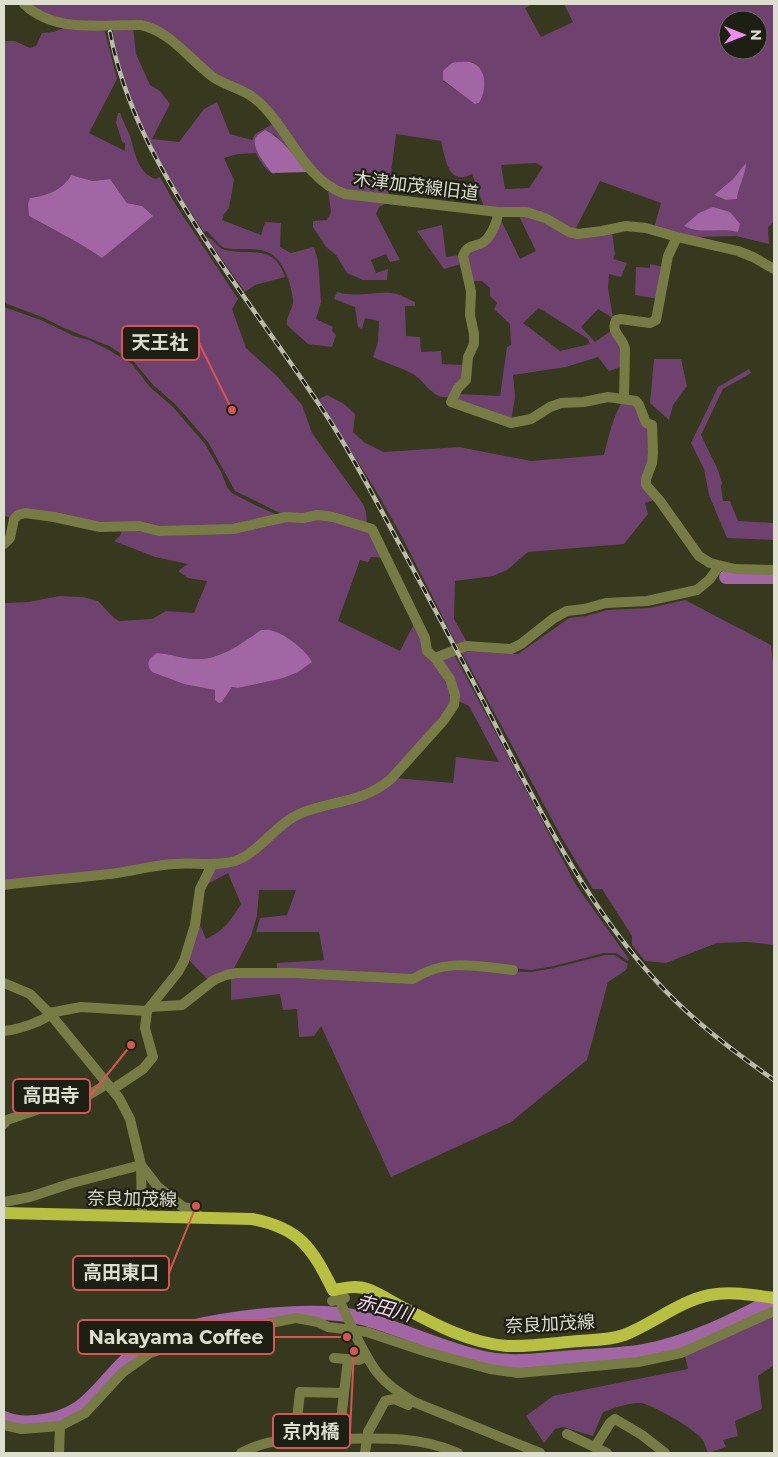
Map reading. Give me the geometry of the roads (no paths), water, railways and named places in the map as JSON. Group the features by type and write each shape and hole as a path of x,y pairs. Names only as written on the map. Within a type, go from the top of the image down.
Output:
{"main road":[{"name":"奈良加茂線","path":"4,1213 252,1218 270,1222 296,1235 314,1255 338,1299"},
{"name":"奈良加茂線","path":"338,1299 345,1287 367,1289 435,1324 464,1336 496,1344 519,1346 609,1338 623,1335 704,1296 723,1294 774,1298"}],"street":[{"name":"木津加茂線旧道","path":"24,4 38,15 59,24 142,25 164,34 212,76 246,92 257,100 272,116 314,174 336,191 358,197 534,214 565,230 578,234 626,226 646,228 738,251 774,269"},
{"path":"498,212 497,223 483,242 470,246 463,256 471,291 470,315 474,344 468,357 466,380 456,392 451,402 473,408 511,423 531,419 550,407 561,403 584,402 608,397 638,402 646,423 652,425 653,453 646,485 660,501 699,556 719,566 743,570 774,570"},
{"path":"624,399 626,349 624,343 614,331 614,324 616,320 620,319 650,323 656,320 668,256 677,237"},
{"path":"4,544 10,538 14,519 18,515 25,513 100,526 138,526 159,531 232,529 286,517 303,518 318,515 356,523 372,529 425,638 427,651 435,658 446,674 452,685 455,698 454,705 444,720 391,779 370,794 300,814 283,824 242,858 232,862 212,865 175,864 117,873 4,885"},
{"path":"435,658 466,646 512,649 554,618 567,611 606,603 647,601 697,590 710,579 719,566"},
{"path":"4,1124 7,1120 39,1109 61,1107 110,1087 143,1069 153,1057 145,1028 148,1009 178,972 184,961 195,925 200,889 212,865"},
{"path":"4,1031 18,1030 33,1025 50,1014 81,1007 148,1009 182,1004 214,980 237,973 293,973 413,979 428,971 449,965 513,970"},
{"path":"4,983 30,994 50,1014 110,1087 130,1119 141,1165 142,1217"},
{"path":"4,1202 30,1197 72,1183 141,1165"},
{"path":"141,1165 158,1187 183,1208 192,1209 201,1218"},
{"path":"338,1299 366,1357 375,1371 391,1387 414,1402 540,1453"},
{"path":"4,1425 22,1429 60,1426 85,1413 122,1373 150,1353 197,1336 296,1318 312,1320 328,1327 367,1332 490,1370 518,1373 638,1362 681,1353 774,1311"},
{"path":"334,1358 360,1360 366,1357"},
{"path":"339,1439 348,1360"},
{"path":"363,1453 364,1438 371,1414 385,1392 391,1387"},
{"path":"295,1438 300,1392 344,1393"},
{"path":"364,1438 385,1402 394,1399 526,1453"},
{"path":"595,1447 610,1423 615,1419 642,1435 665,1453"},
{"path":"58,1452 60,1426"},
{"path":"567,1434 608,1453"},
{"path":"241,1453 264,1443 295,1438 402,1438 437,1445 458,1453"}],"waterway":[{"path":"726,577 774,577"},
{"name":"赤田川","path":"4,1418 16,1422 36,1422 52,1420 65,1415 85,1403 129,1357 151,1341 177,1330 227,1320 274,1314 321,1313 343,1315 362,1318 468,1354 494,1360 523,1361 624,1354 661,1347 711,1330 774,1299"}],"railway":[{"path":"110,32 124,86 145,136 171,185 200,232 316,400 348,451 449,636 536,804 572,867 634,956 671,997 713,1034 774,1080"}],"place":[{"name":"天王社","path":"232,410"},
{"name":"高田寺","path":"131,1045"},
{"name":"高田東口","path":"196,1206"},
{"name":"Nakayama Coffee","path":"347,1337"},
{"name":"京内橋","path":"354,1351"}]}
